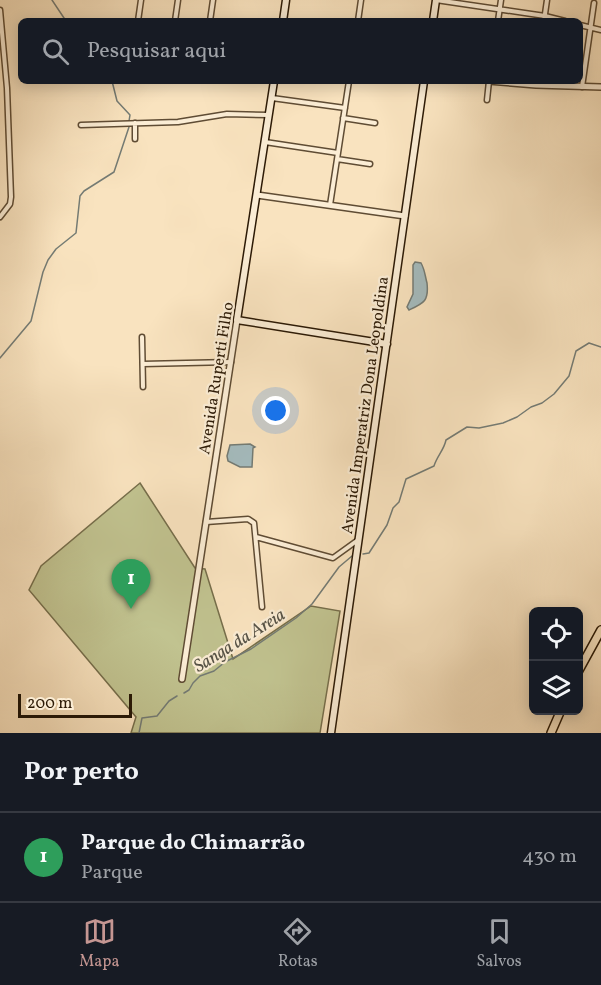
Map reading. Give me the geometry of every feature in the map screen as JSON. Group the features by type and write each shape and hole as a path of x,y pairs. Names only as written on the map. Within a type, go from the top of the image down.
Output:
{"highway":[{"path":"583,664 601,630"},
{"path":"550,733 559,715"}],"main road":[{"path":"283,18 286,0"},
{"path":"433,18 436,0"},
{"name":"Avenida Ruperti Filho","path":"237,320 273,84"},
{"name":"Avenida Imperatriz Dona Leopoldina","path":"331,733 424,84"},
{"path":"237,320 387,344"}],"street":[{"path":"138,18 141,0"},
{"path":"175,18 178,0"},
{"path":"210,18 213,0"},
{"path":"358,18 361,0"},
{"path":"436,0 500,9 540,18"},
{"path":"498,18 501,0"},
{"path":"545,18 547,0"},
{"path":"583,80 594,3"},
{"path":"0,10 7,88 11,197 10,204 0,217"},
{"path":"583,26 601,30"},
{"path":"330,205 349,84"},
{"path":"487,100 489,84"},
{"path":"548,84 601,87"},
{"path":"271,98 345,108"},
{"path":"81,125 178,122 227,114 269,115"},
{"path":"344,118 375,123"},
{"path":"135,123 135,139"},
{"path":"265,142 338,153"},
{"path":"337,159 370,164"},
{"path":"256,195 405,216"},
{"name":"Avenida Ruperti Filho","path":"182,679 237,320"},
{"path":"142,337 143,387"},
{"path":"143,364 231,362"},
{"path":"206,522 248,519 252,521 256,537 262,607"},
{"path":"256,537 333,558 358,540"}],"green space":[{"path":"140,483 195,568 205,569 233,659 311,606 340,611 320,733 131,733 136,717 29,590 41,566"}],"water":[{"path":"415,262 421,263 423,268 427,294 422,303 409,310 407,307 413,294 413,265"},
{"path":"250,444 255,447 253,448 252,467 240,467 228,461 230,445"}],"waterway":[{"name":"Sanga da Areia","path":"52,0 64,18"},
{"name":"Sanga da Areia","path":"113,84 117,101 130,115 129,121"},
{"name":"Sanga da Areia","path":"0,358 31,321 48,260 56,249 76,233 80,196 114,172 129,127"},
{"name":"Sanga da Areia","path":"363,554 369,553 387,525 393,508 399,502 406,479 434,466 446,440 467,427 479,428 503,423 542,403 554,394 569,376 576,351 589,343 601,347"},
{"name":"Sanga da Areia","path":"184,693 200,676 214,671 225,662 251,649 296,618 312,604 339,567 352,556"},
{"name":"Sanga da Areia","path":"139,733 142,718 157,716 169,701 177,696"}],"place":[{"name":"Parque do Chimarrão","path":"131,609"}]}
